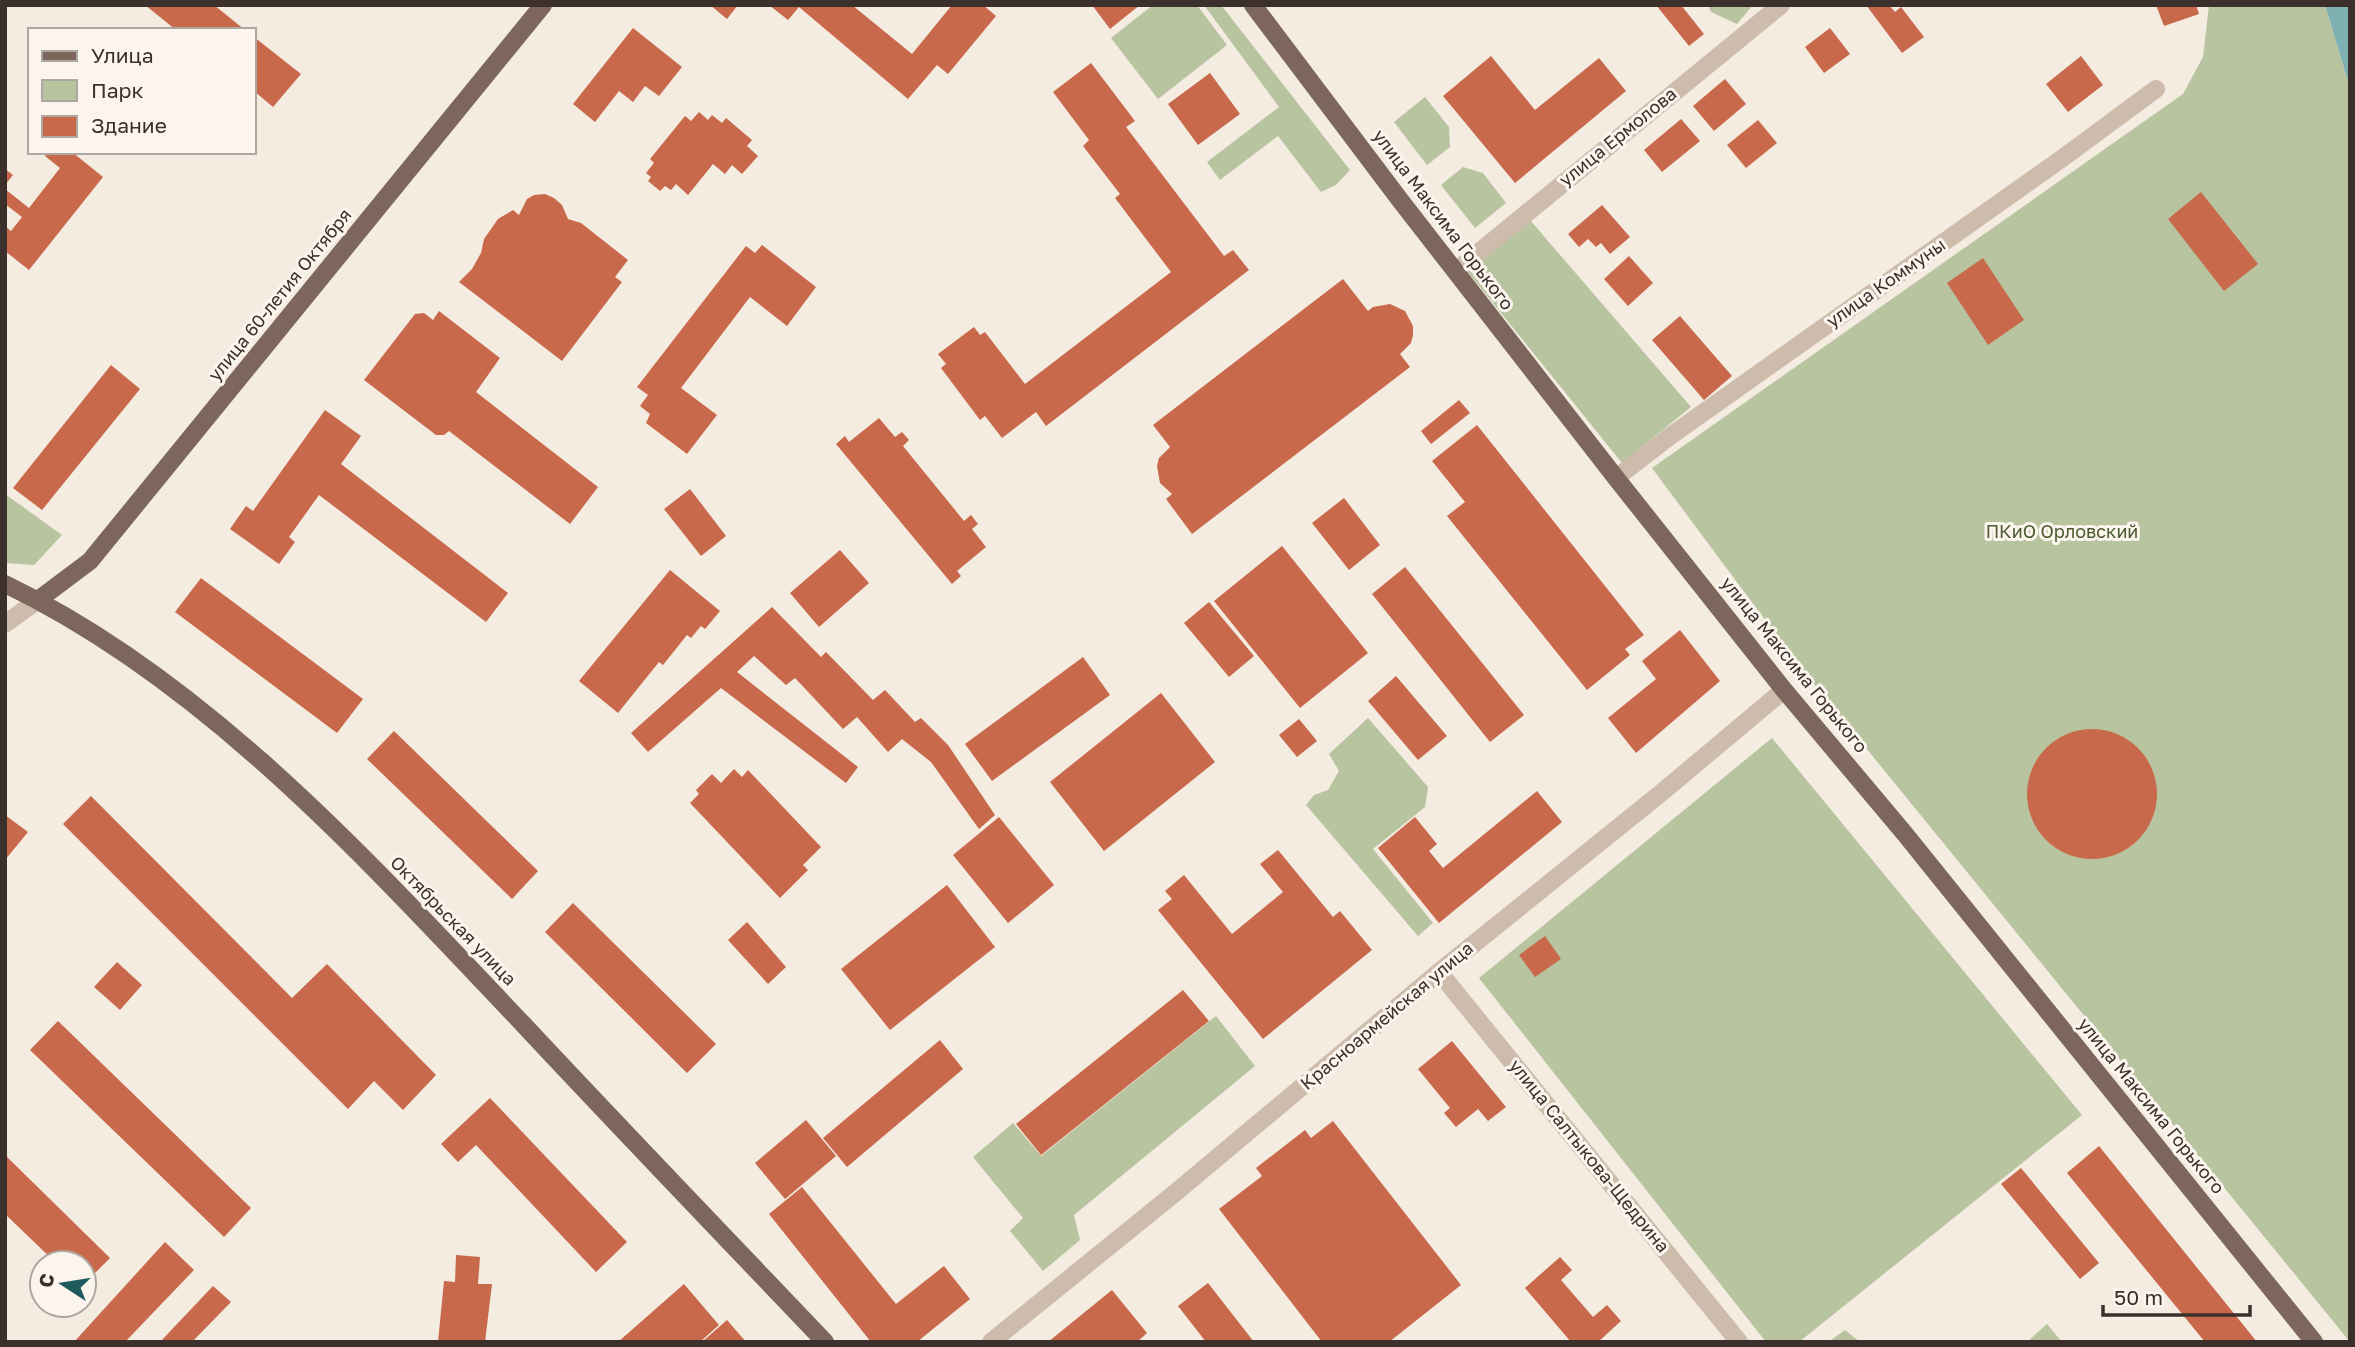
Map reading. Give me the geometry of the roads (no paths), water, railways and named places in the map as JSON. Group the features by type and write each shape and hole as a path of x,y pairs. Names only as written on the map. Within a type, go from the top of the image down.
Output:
{"main road":[{"name":"улица 60-летия Октября","path":"38,600 90,561 543,5"},
{"name":"улица Максима Горького","path":"1253,5 1616,478 1784,690 1905,834 2314,1342"},
{"name":"Октябрьская улица","path":"5,584 38,600 118,649 220,726 305,801 479,978 825,1342"}],"street":[{"name":"улица Ермолова","path":"1456,271 1781,5"},
{"name":"улица Коммуны","path":"1616,478 1669,437 2156,89"},
{"path":"5,624 38,600"},
{"name":"Красноармейская улица","path":"991,1342 1784,690"},
{"name":"улица Салтыкова-Щедрина","path":"1439,972 1739,1342"}],"water":[{"path":"2325,5 2350,5 2350,88"}],"park label":[{"name":"ПКиО Орловский","path":"2062,532"}]}
